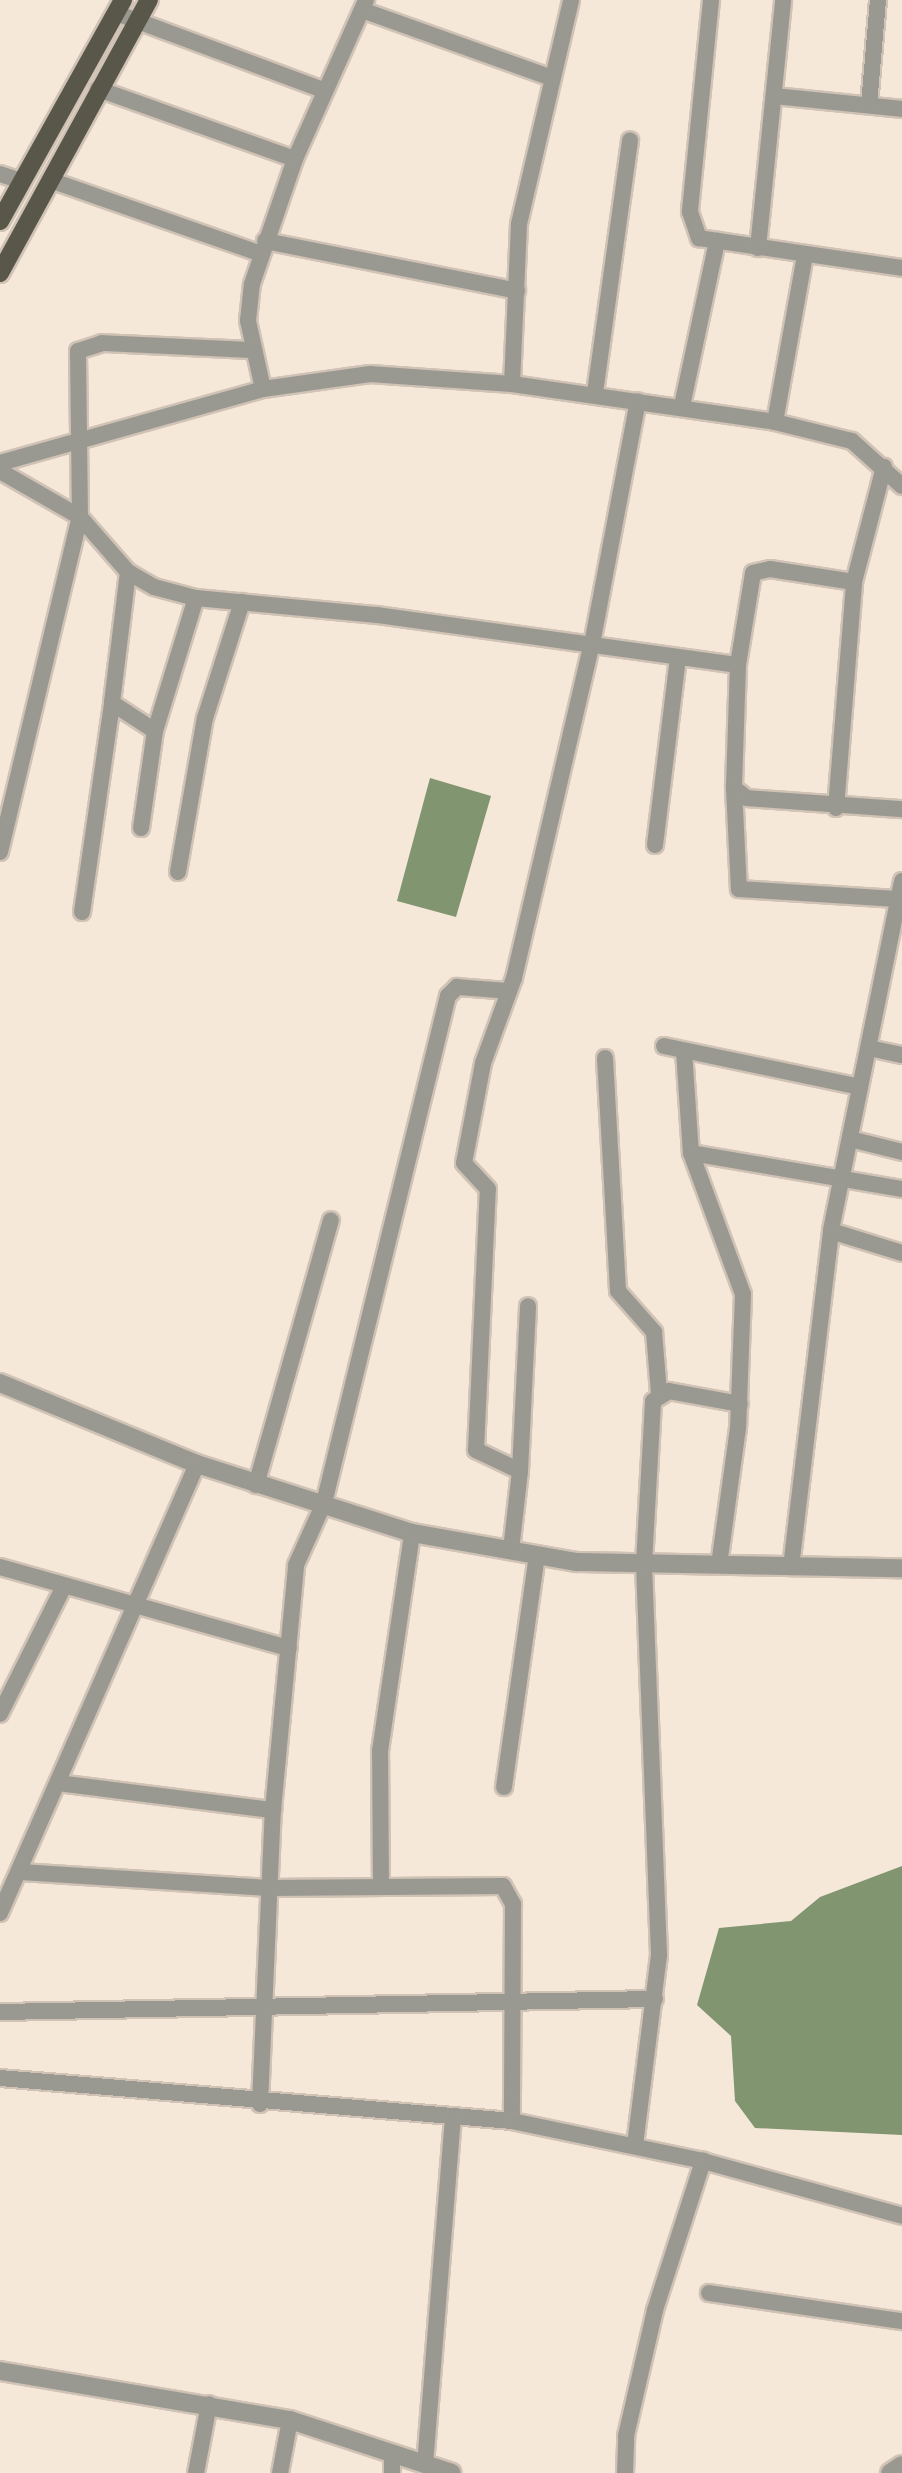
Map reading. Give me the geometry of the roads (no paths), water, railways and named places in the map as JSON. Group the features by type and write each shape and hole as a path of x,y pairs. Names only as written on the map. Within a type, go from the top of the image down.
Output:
{"main road":[{"path":"0,273 98,89 149,0"},
{"path":"0,221 119,6"}],"street":[{"path":"512,384 525,188 571,0"},
{"path":"711,0 690,212 699,238 805,256 902,268"},
{"path":"758,248 783,0"},
{"path":"869,105 878,0"},
{"path":"263,390 253,350 248,303 263,248 295,159 323,90 364,5 552,78"},
{"path":"119,6 137,22 323,90"},
{"path":"98,89 295,159"},
{"path":"775,96 902,109"},
{"path":"595,393 630,140"},
{"path":"0,174 21,181"},
{"path":"50,180 263,248 517,290"},
{"path":"682,407 717,241"},
{"path":"775,422 805,256"},
{"path":"0,852 80,517 76,445 76,361 89,344 253,350"},
{"path":"0,463 76,445 263,390 370,374 595,393 775,422 852,442 884,467 902,486"},
{"path":"520,1471 475,1450 488,1189 464,1163 485,1054 509,991 592,644 638,401"},
{"path":"836,808 853,582 884,467"},
{"path":"0,471 80,517 128,572 196,598 592,644 738,666"},
{"path":"853,582 770,569 753,573 738,666 734,789 739,889 897,899"},
{"path":"82,912 128,572"},
{"path":"141,828 155,732 196,598"},
{"path":"178,872 205,718 242,602"},
{"path":"655,845 678,657"},
{"path":"112,703 155,732"},
{"path":"734,789 747,798 836,808 902,808"},
{"path":"791,1567 831,1231 869,1048 895,956 897,899 902,881"},
{"path":"260,2104 262,2010 273,1810 296,1565 324,1503 448,996 457,987 509,991"},
{"path":"664,1046 860,1087"},
{"path":"869,1048 902,1055"},
{"path":"684,1051 691,1153 743,1294 740,1404 719,1565"},
{"path":"605,1058 618,1291 654,1332 659,1393 644,1564 658,1906 655,1999 635,2144"},
{"path":"850,1139 902,1152"},
{"path":"691,1153 844,1175 902,1189"},
{"path":"256,1485 331,1220"},
{"path":"831,1231 902,1253"},
{"path":"510,1550 520,1471 528,1306"},
{"path":"0,1383 197,1464 412,1533 537,1555 644,1564 902,1568"},
{"path":"659,1393 740,1404"},
{"path":"0,1913 21,1872 131,1603 197,1464"},
{"path":"381,1887 380,1751 412,1533"},
{"path":"504,1787 537,1555"},
{"path":"0,1567 63,1588 131,1603 289,1648"},
{"path":"0,1714 63,1588"},
{"path":"58,1783 273,1810"},
{"path":"21,1872 268,1888 492,1885 510,1891 512,2121"},
{"path":"0,2012 262,2010 655,1999"},
{"path":"0,2077 260,2104 453,2120 512,2121 635,2144 902,2216"},
{"path":"425,2465 453,2120"},
{"path":"625,2473 626,2436 655,2310 703,2161"},
{"path":"709,2293 902,2321"},
{"path":"0,2371 209,2404 290,2420 452,2473"},
{"path":"196,2473 209,2404"},
{"path":"280,2473 290,2420"},
{"path":"391,2473 392,2453"},
{"path":"890,2473 902,2465"}]}
